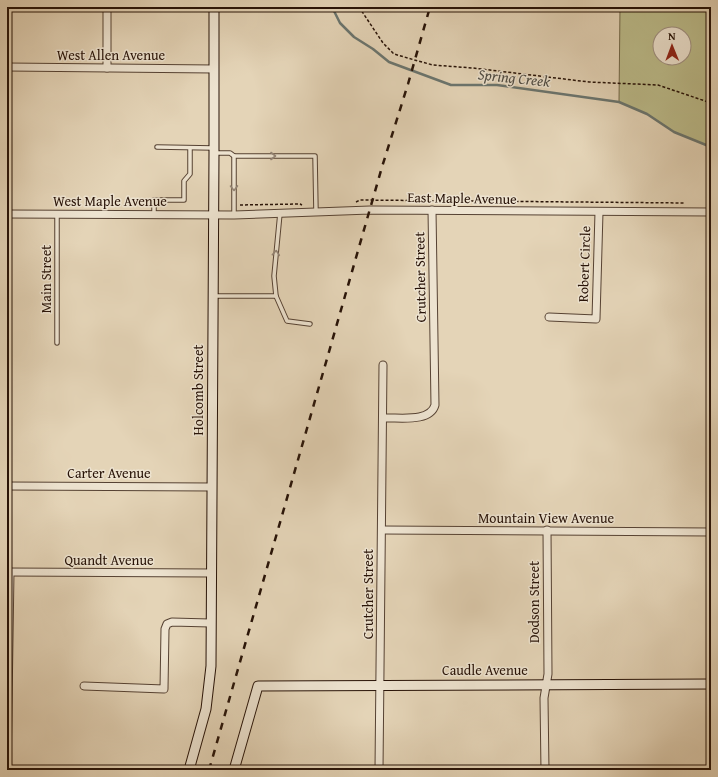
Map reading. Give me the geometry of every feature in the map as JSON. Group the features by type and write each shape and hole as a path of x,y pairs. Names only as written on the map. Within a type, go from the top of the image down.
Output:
{"street":[{"path":"106,68 107,7"},
{"name":"Holcomb Street","path":"189,770 206,709 210,686 214,7"},
{"name":"West Allen Avenue","path":"7,67 214,69"},
{"name":"East Maple Avenue","path":"213,214 370,210 711,212"},
{"name":"Crutcher Street","path":"383,418 421,417 431,413 434,409 432,210"},
{"name":"Robert Circle","path":"548,317 596,318 599,212"},
{"name":"West Maple Avenue","path":"7,214 213,214"},
{"name":"Crutcher Street","path":"379,770 383,365"},
{"name":"Carter Avenue","path":"7,486 212,487"},
{"name":"Mountain View Avenue","path":"382,530 711,532"},
{"name":"Dodson Street","path":"545,770 544,698 548,674 547,530"},
{"path":"7,770 8,572"},
{"name":"Quandt Avenue","path":"8,572 211,573"},
{"path":"84,686 164,688 165,629 167,624 172,622 210,623"},
{"name":"Caudle Avenue","path":"234,770 258,686 380,684 711,684"},
{"path":"711,684 711,763"}],"lane":[{"path":"158,147 214,150 230,153 234,156 315,156 316,212"},
{"path":"154,214 154,200 184,200 184,181 190,174 190,148"},
{"path":"234,156 234,214"},
{"path":"280,213 274,276 276,296 287,321 310,324"},
{"name":"Main Street","path":"57,214 57,343"},
{"path":"213,296 276,296"}],"path":[{"path":"359,7 388,49 394,54 418,61 433,65 473,68 589,82 658,85 711,103"}],"green space":[{"path":"620,7 711,7 711,147 674,132 647,114 619,102"}],"waterway":[{"name":"Spring Creek","path":"332,7 340,23 354,37 373,49 389,62 451,85 497,85 619,102 647,114 674,132 711,147"}],"railway":[{"path":"209,770 382,167 430,7"}]}
